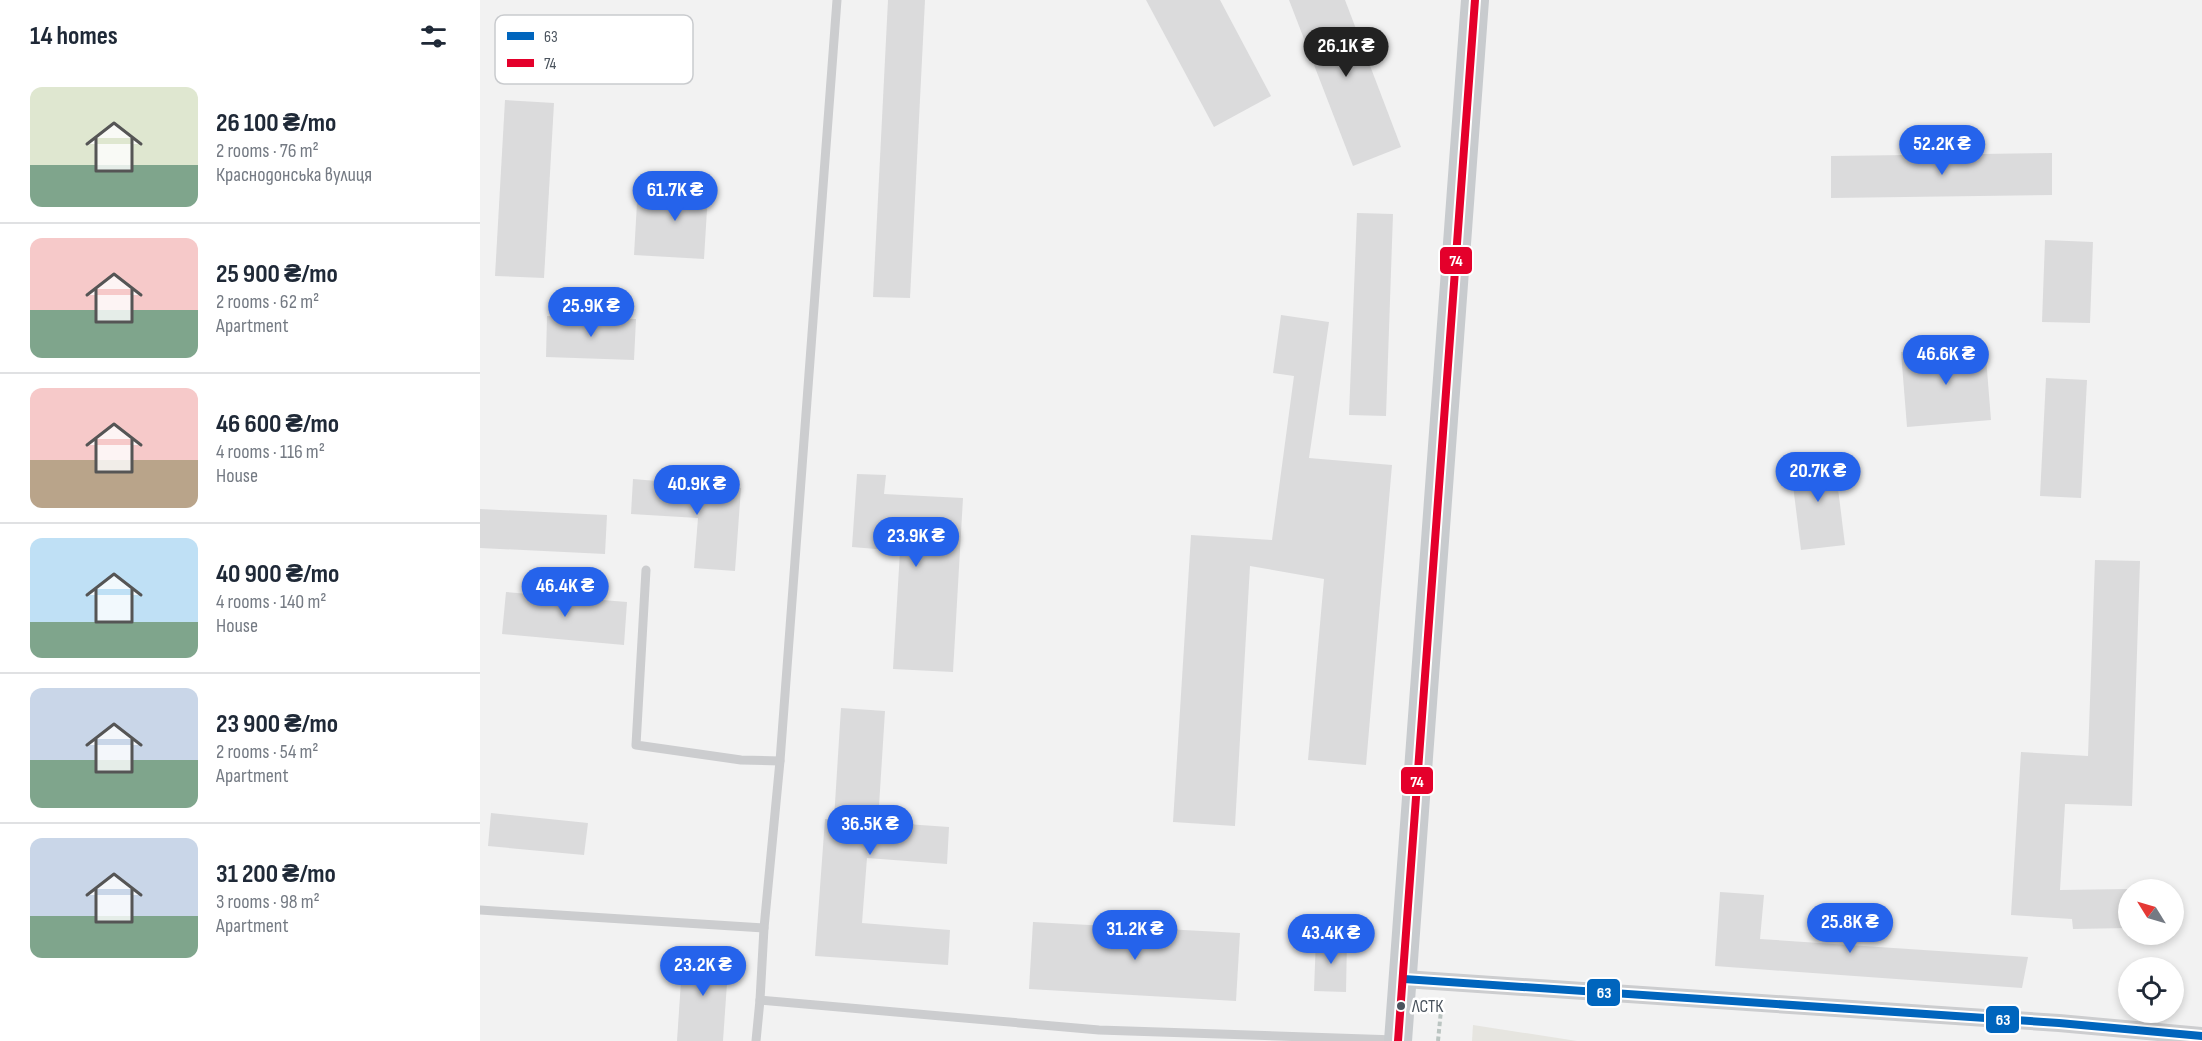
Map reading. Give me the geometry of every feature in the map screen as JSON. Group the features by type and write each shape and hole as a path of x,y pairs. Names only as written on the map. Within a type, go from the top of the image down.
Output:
{"main road":[{"path":"1399,1041 1475,0"}],"street":[{"path":"1404,979 2058,1032 2202,1036"}],"lane":[{"path":"756,1041 780,761 837,0"},
{"path":"646,570 636,746 741,760 780,761"},
{"path":"480,910 764,928"},
{"path":"760,1000 1099,1030 1399,1041"}],"path":[{"path":"1438,1041 1443,981"}],"shaded area":[{"name":"ЛСТК","path":"1473,1025 1577,1041 1472,1041"}],"building":[{"path":"888,0 925,0 910,298 873,297"},
{"path":"1146,0 1220,0 1271,96 1214,127"},
{"path":"1289,0 1345,0 1401,147 1353,166"},
{"path":"505,100 554,103 544,278 495,276"},
{"path":"2052,153 2052,195 1831,198 1831,156"},
{"path":"675,175 709,177 704,259 634,255 637,203 674,205"},
{"path":"1357,213 1393,214 1386,416 1349,415"},
{"path":"2045,240 2093,242 2090,323 2042,322"},
{"path":"1281,315 1329,322 1309,458 1392,465 1366,765 1308,760 1324,579 1250,566 1235,826 1173,822 1191,535 1272,540 1294,376 1273,373"},
{"path":"547,316 636,319 634,360 546,357"},
{"path":"1985,345 1991,420 1907,427 1901,352"},
{"path":"2046,378 2087,380 2081,498 2040,496"},
{"path":"1834,456 1845,545 1801,550 1790,461"},
{"path":"857,474 886,475 884,494 963,498 953,672 893,669 900,551 852,547"},
{"path":"633,479 741,488 735,571 694,568 698,518 631,514"},
{"path":"480,509 607,515 605,554 480,548"},
{"path":"2095,560 2140,561 2132,806 2065,804 2060,890 2118,889 2118,928 2073,929 2072,919 2011,915 2021,752 2088,756"},
{"path":"506,592 627,602 624,645 502,634"},
{"path":"841,708 885,711 878,822 949,827 947,864 867,858 862,923 950,930 948,965 815,956 825,819 834,819"},
{"path":"491,813 588,823 584,855 488,846"},
{"path":"1720,892 1764,895 1760,939 2028,957 2022,988 1715,966"},
{"path":"1033,922 1240,933 1236,1001 1029,989"},
{"path":"1316,938 1347,939 1346,992 1314,991"},
{"path":"683,951 729,954 723,1041 677,1041"}],"transit line":[{"name":"74","path":"1398,1041 1475,0"},
{"name":"63","path":"1404,979 2059,1023 2202,1036"}],"place":[{"name":"ЛСТК","path":"1401,1006"}]}
